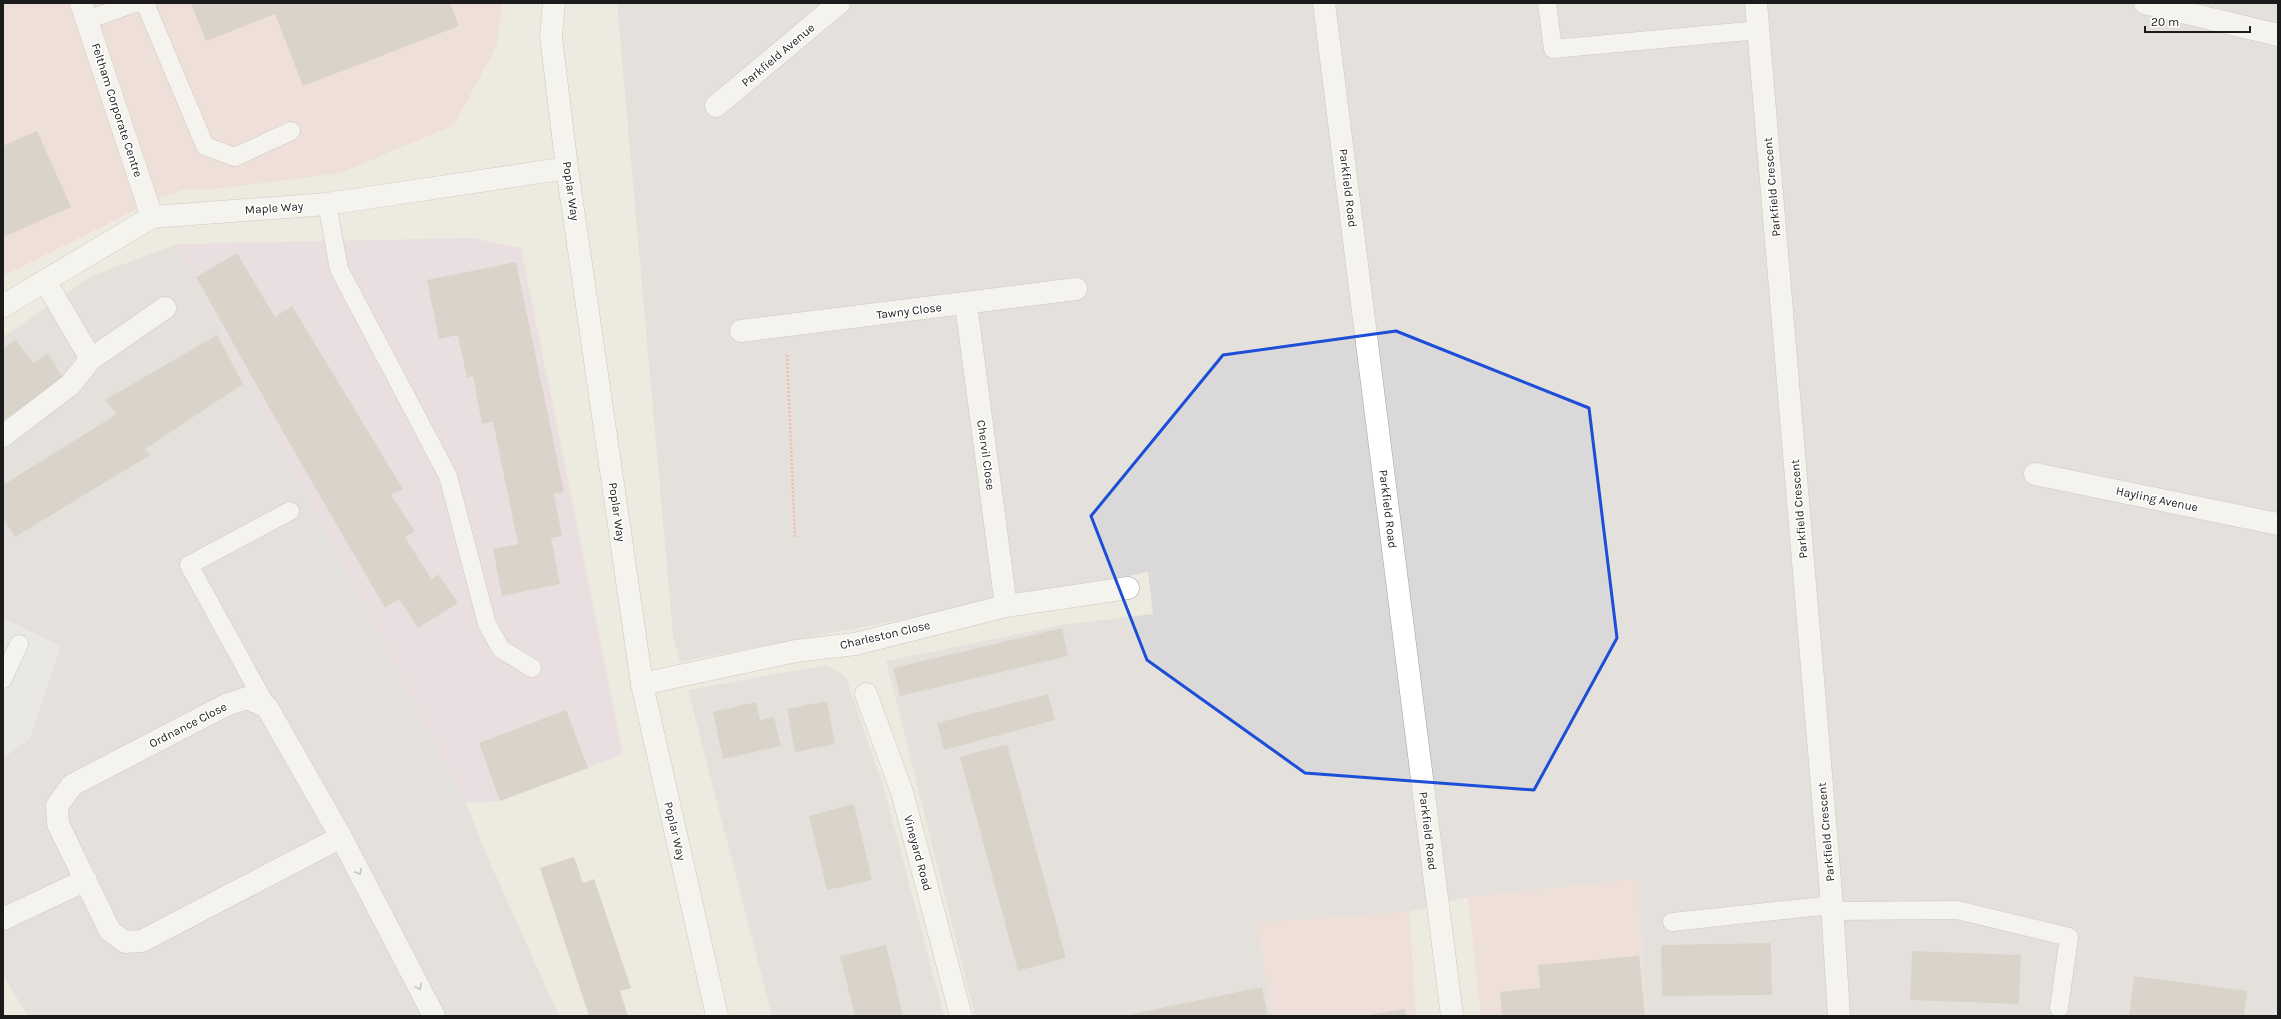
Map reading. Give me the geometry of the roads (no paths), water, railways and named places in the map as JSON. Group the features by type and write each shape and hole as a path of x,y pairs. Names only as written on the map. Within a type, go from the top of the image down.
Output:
{"street":[{"name":"Poplar Way","path":"554,3 551,37 567,168 642,684 717,1016"},
{"name":"Parkfield Avenue","path":"716,106 839,3"},
{"name":"Parkfield Road","path":"1324,3 1452,1016"},
{"name":"Parkfield Crescent","path":"1756,3 1832,908 1839,1016"},
{"path":"2145,3 2278,35"},
{"name":"Feltham Corporate Centre","path":"84,11 152,217"},
{"name":"Maple Way","path":"3,306 152,217 328,204 567,168"},
{"path":"45,282 91,359"},
{"name":"Tawny Close","path":"742,331 1076,289"},
{"name":"Chervil Close","path":"966,304 1006,606"},
{"path":"3,436 70,385 91,359 165,308"},
{"name":"Hayling Avenue","path":"2035,474 2278,524"},
{"name":"Charleston Close","path":"642,684 796,651 855,644 1006,606 1128,588"},
{"name":"Vineyard Road","path":"866,694 902,792 961,1016"},
{"name":"Ordnance Close","path":"266,707 247,698 226,705 72,785 57,806 58,824 110,931 125,942 142,940 341,837"},
{"path":"266,707 341,837 434,1016"},
{"path":"3,920 86,880"}],"lane":[{"path":"84,11 136,3"},
{"path":"145,3 205,146 235,157 291,131"},
{"path":"1547,3 1553,49 1759,30"},
{"path":"328,204 339,269 448,476 487,624 501,649 532,668"},
{"path":"266,707 189,565 290,511"},
{"path":"3,679 19,644"},
{"path":"1672,922 1832,908 1957,910 2069,937 2059,1008"}]}
